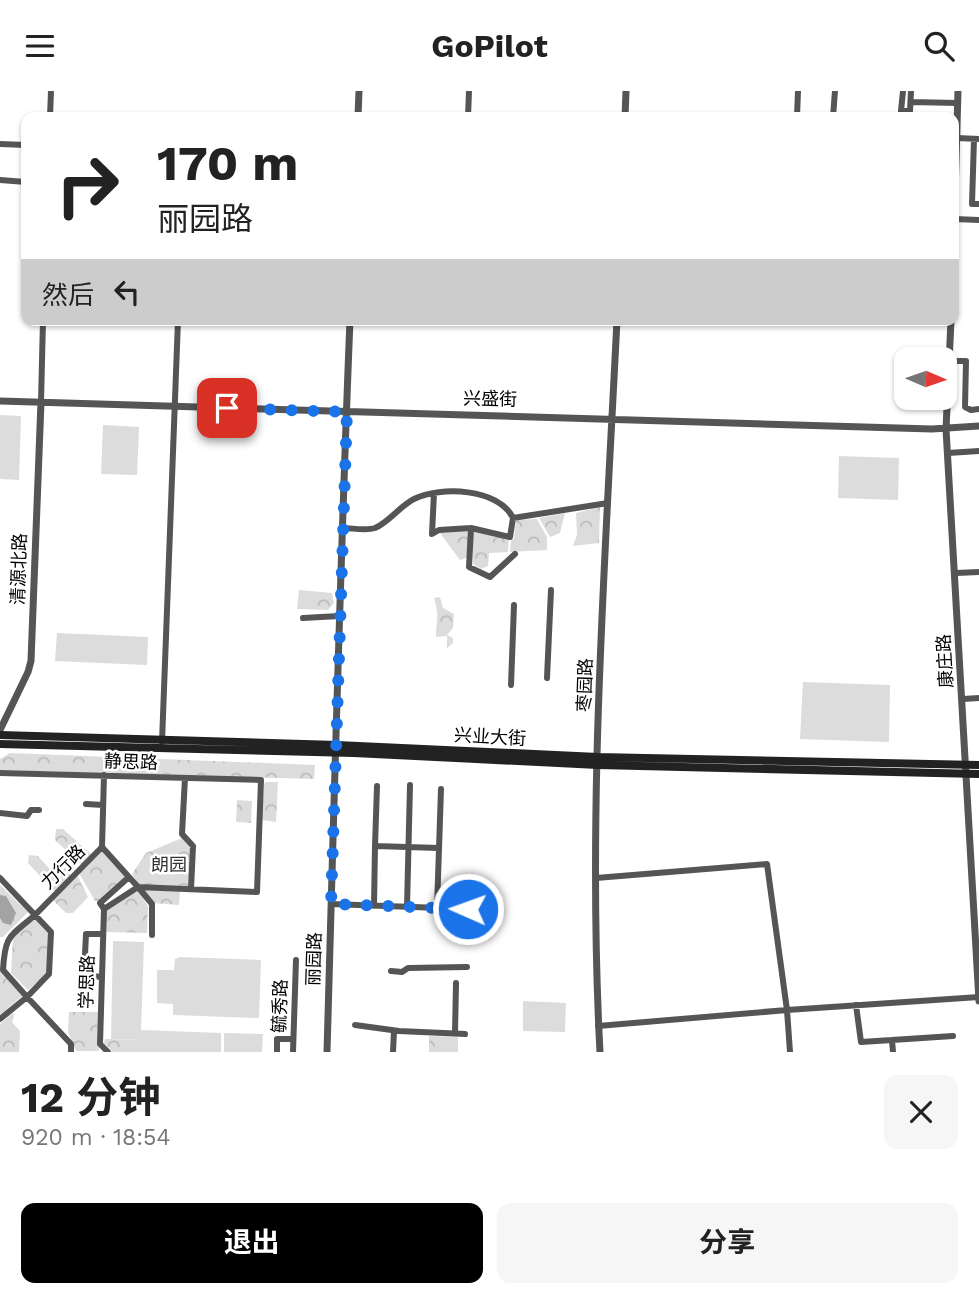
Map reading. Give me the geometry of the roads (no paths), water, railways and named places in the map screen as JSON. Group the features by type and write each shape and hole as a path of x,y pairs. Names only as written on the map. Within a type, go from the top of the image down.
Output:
{"main road":[{"name":"兴业大街","path":"0,732 598,761 965,771 979,774"},
{"name":"兴业大街","path":"0,744 337,749"},
{"name":"兴业大街","path":"965,771 979,765"}],"street":[{"path":"50,112 51,91"},
{"path":"358,112 359,91"},
{"path":"468,112 469,91"},
{"path":"625,112 626,91"},
{"path":"797,91 797,112"},
{"path":"833,112 835,91"},
{"path":"901,112 903,91"},
{"path":"907,112 910,111 911,91"},
{"path":"958,91 958,112"},
{"path":"911,102 958,103"},
{"path":"976,139 972,204 979,204"},
{"path":"0,144 21,145"},
{"path":"0,180 21,182"},
{"path":"959,219 979,220"},
{"path":"41,402 43,326"},
{"path":"162,741 178,326"},
{"name":"丽园路","path":"327,1052 350,326"},
{"name":"枣园路","path":"600,1052 596,878 598,761 617,326"},
{"name":"康庄路","path":"950,347 951,326"},
{"path":"957,361 966,361 965,407 979,409"},
{"name":"兴盛街","path":"0,401 946,429 979,426"},
{"name":"清源北路","path":"0,732 31,661 41,402"},
{"name":"康庄路","path":"947,410 979,999"},
{"path":"948,453 979,451"},
{"path":"342,528 374,528 416,498 434,493 455,491 479,494 510,511 513,518 510,537 471,528 439,530 432,534 434,493"},
{"path":"513,518 608,503"},
{"path":"471,528 469,567 490,577 515,554"},
{"path":"956,573 979,572"},
{"path":"547,678 551,590"},
{"path":"511,685 514,605"},
{"path":"303,618 339,616"},
{"path":"963,699 979,698"},
{"name":"静思路","path":"0,773 261,781 257,892 191,889"},
{"path":"102,847 104,775"},
{"path":"129,877 100,903 104,909 138,887 191,889 193,846 182,834 185,778"},
{"path":"407,907 410,785"},
{"path":"374,906 377,786"},
{"path":"437,908 441,789"},
{"path":"86,804 103,805"},
{"path":"0,813 27,815 31,810 39,810"},
{"path":"375,846 439,848"},
{"name":"力行路","path":"2,953 7,940 102,847 152,904 152,935"},
{"path":"596,878 767,864 788,1010 790,1052"},
{"path":"0,878 51,932 49,974 0,1019"},
{"path":"331,904 468,909"},
{"name":"学思路","path":"104,909 100,1044 108,1052"},
{"path":"101,977 84,975 86,934 103,935"},
{"path":"2,953 3,969 71,1044 71,1052"},
{"name":"毓秀路","path":"293,1052 296,960"},
{"path":"391,971 402,972 408,968 467,967"},
{"path":"455,1033 456,983"},
{"path":"598,1026 856,1005 979,999"},
{"path":"856,1005 861,1042 953,1036"},
{"path":"355,1025 394,1031 465,1034"},
{"path":"393,1052 394,1031"},
{"path":"277,1052 277,1039 293,1039"},
{"path":"892,1040 893,1052"}],"park label":[{"name":"朗园","path":"169,865"}]}
